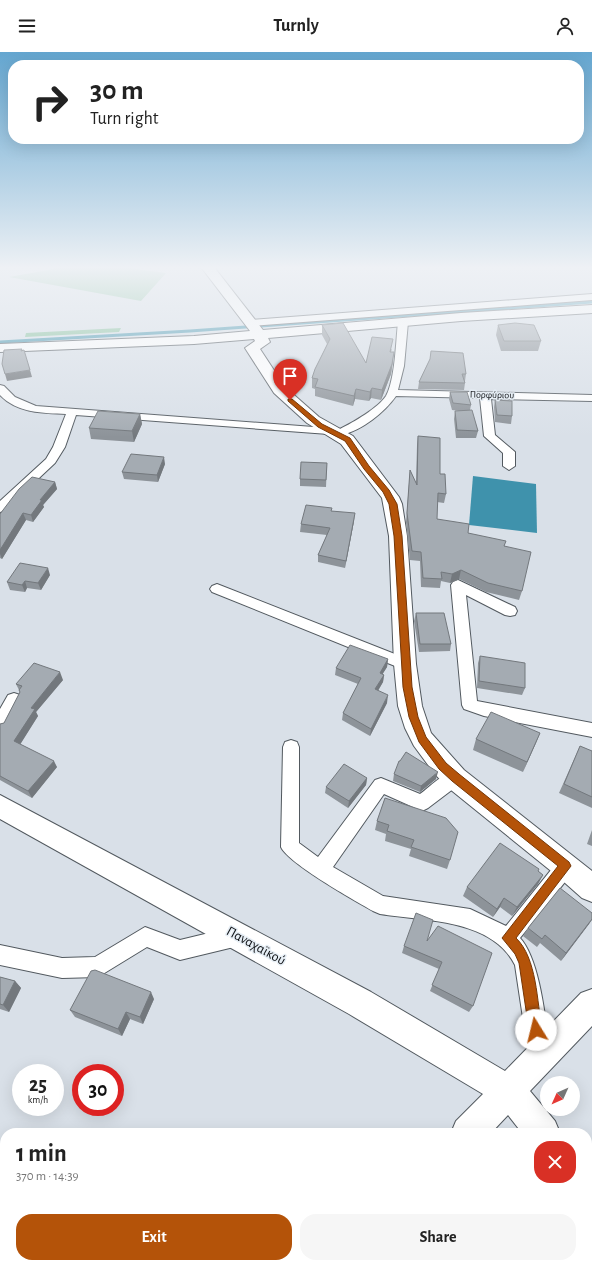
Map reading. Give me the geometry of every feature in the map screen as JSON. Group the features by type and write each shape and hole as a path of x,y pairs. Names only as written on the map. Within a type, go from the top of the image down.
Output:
{"main road":[{"path":"242,324 279,390 312,420 330,431 343,436 352,445 366,467 387,492 393,504 398,536 405,664 410,706 416,728 431,751 455,778 566,866 592,889"},
{"path":"0,348 162,342 381,324"},
{"name":"Παναχαϊκού","path":"0,806 360,1003 509,1091"},
{"path":"473,1128 592,1004"},
{"path":"509,1091 539,1128"}],"street":[{"path":"249,335 351,324"},
{"path":"0,388 6,397 20,405 36,409 342,432 350,430 383,405 393,393 399,366 402,324"},
{"name":"Πορφύριου","path":"393,393 592,398"},
{"path":"485,395 490,436 509,452 509,466"},
{"path":"0,508 51,461 59,447 72,412"},
{"path":"510,611 458,585 470,704 484,710 592,730"},
{"path":"217,589 405,664"},
{"path":"0,724 14,699"},
{"path":"291,747 290,847 320,869 380,905 470,918 508,938 519,950 525,963 540,1058"},
{"path":"320,869 380,785 422,803 455,778"},
{"path":"508,938 566,866"},
{"path":"0,955 62,968 98,967 145,937 180,950 239,936"}],"green space":[{"path":"121,328 119,332 25,337 26,333"}],"water":[{"path":"473,476 536,484 537,533 469,525"}],"building":[{"path":"343,324 366,363 372,337 393,339 390,352 394,352 392,364 382,390 372,388 370,392 356,389 354,396 315,387 318,379 312,378 330,339 322,325"},
{"path":"522,324 534,325 541,341 504,341 498,325"},
{"path":"22,349 21,351 24,350 30,370 5,374 2,364 4,350"},
{"path":"431,351 463,353 466,374 462,374 465,383 419,382 430,359"},
{"path":"450,392 467,392 471,405 453,403"},
{"path":"495,400 512,401 512,416 497,415"},
{"path":"472,410 478,431 457,430 455,411"},
{"path":"98,411 140,414 132,431 89,428"},
{"path":"418,436 440,438 440,474 445,474 446,494 438,493 437,519 469,524 468,533 506,541 504,546 531,552 522,591 488,583 461,570 452,574 441,572 442,579 423,578 421,552 412,551 407,513 410,470 417,485"},
{"path":"131,454 164,457 157,475 122,472"},
{"path":"301,462 327,463 326,480 300,479"},
{"path":"32,477 55,482 40,500 42,500 31,515 23,513 0,550 0,514 19,489"},
{"path":"306,505 332,508 331,511 355,513 346,561 318,555 330,528 301,524"},
{"path":"20,563 48,568 38,583 25,581 22,585 7,582"},
{"path":"416,613 444,613 451,644 420,644"},
{"path":"350,645 388,659 380,673 384,675 375,689 388,695 371,729 343,713 361,678 336,668"},
{"path":"480,656 525,663 525,688 479,681"},
{"path":"34,663 60,672 31,708 35,709 14,741 54,761 28,791 0,776 0,724 4,723 20,692 19,690 22,686 16,684"},
{"path":"491,712 540,733 527,762 476,739"},
{"path":"580,746 592,751 592,797 564,784"},
{"path":"406,752 438,772 421,786 394,774 399,761"},
{"path":"344,764 367,778 349,801 326,787"},
{"path":"385,798 446,818 458,832 450,860 411,847 414,840 387,831 389,825 377,821"},
{"path":"500,843 539,869 538,871 543,875 517,907 504,898 497,909 467,887"},
{"path":"560,888 592,913 592,919 566,953 545,935 542,939 528,928"},
{"path":"416,913 433,920 427,941 438,926 492,953 473,1006 432,985 442,962 404,946"},
{"path":"95,970 151,992 140,1017 126,1012 118,1029 70,1010 91,971"},
{"path":"0,977 15,981 3,1005 0,1004"}],"waterway":[{"path":"0,342 291,324"}],"route":[{"path":"290,400 312,420 330,431 340,434 352,445 366,467 387,492 393,504 398,536 405,664 410,706 416,728 422,739 443,766 455,778 566,866 508,938 519,950 525,963 536,1030"}]}
